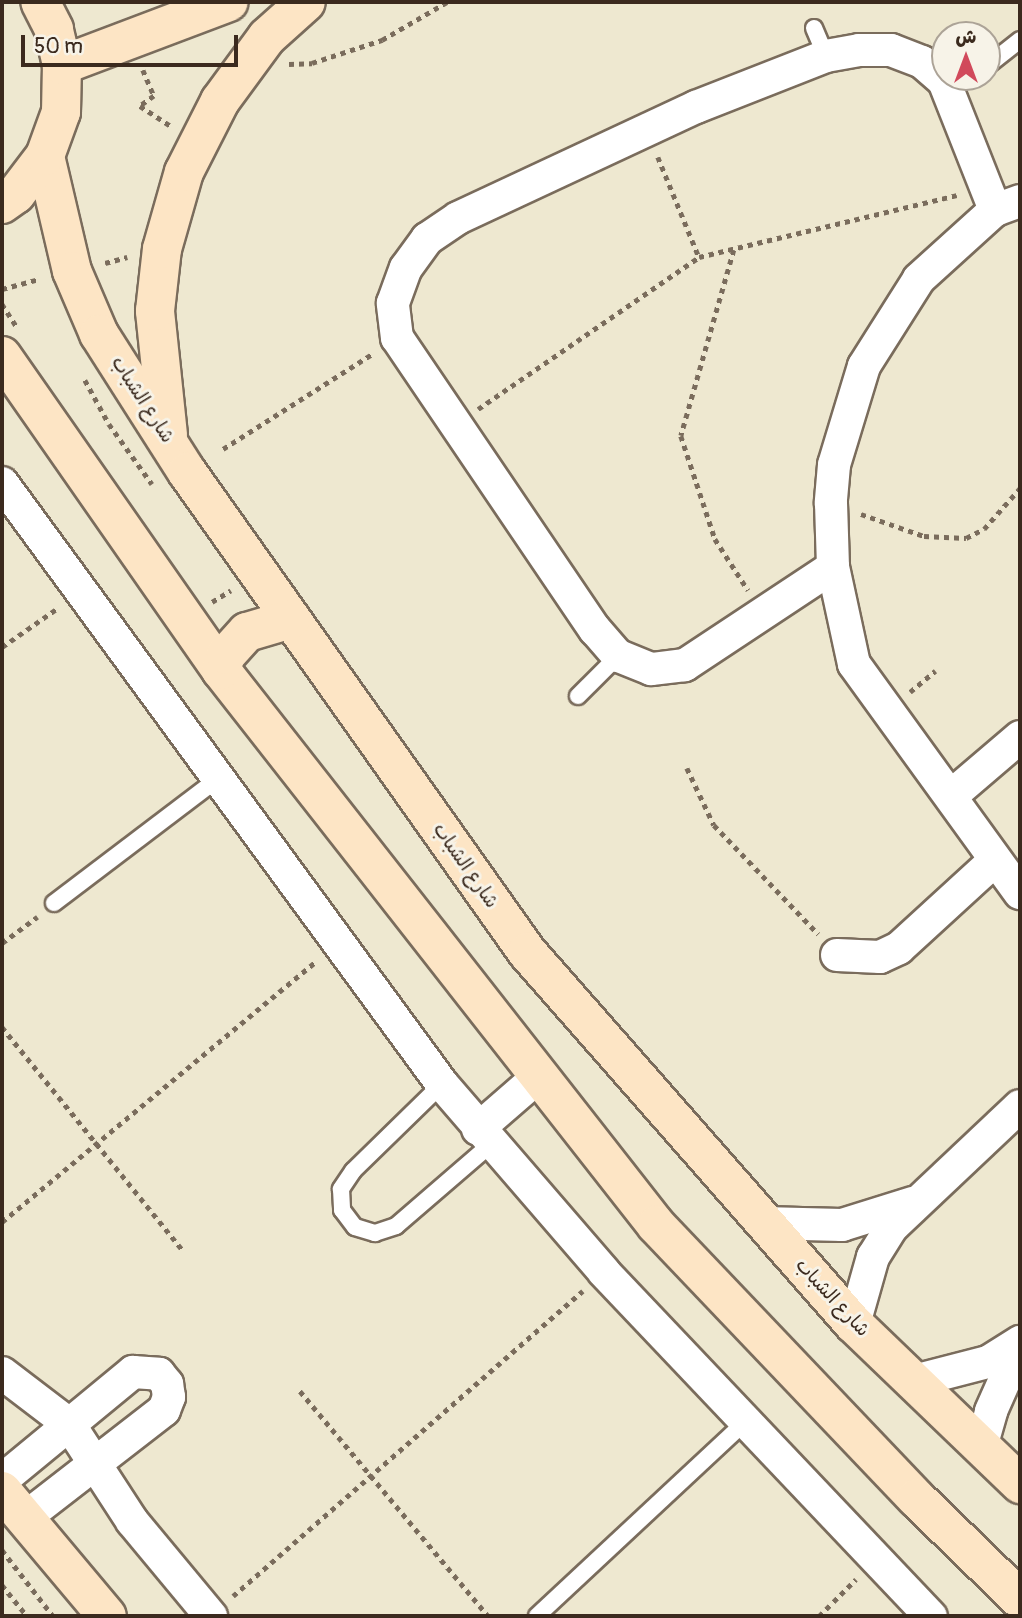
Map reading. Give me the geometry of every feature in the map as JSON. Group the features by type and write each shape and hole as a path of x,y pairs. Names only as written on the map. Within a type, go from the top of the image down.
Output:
{"street":[{"path":"2,204 16,194 45,156 61,112 62,65 54,29 40,2"},
{"path":"169,440 155,311 162,249 184,172 220,101 267,37 306,2"},
{"path":"62,65 221,3"},
{"path":"833,567 685,665 651,669 618,656 595,630 397,338 393,303 406,268 427,239 457,218 820,42 891,50 931,67"},
{"path":"956,91 1001,200 919,279 864,366 834,465 831,503 833,567 854,664 1020,893"},
{"name":"شارع الشباب","path":"45,156 72,271 99,334 258,573 527,952 854,1324 1020,1484"},
{"path":"6,367 221,670 656,1225 916,1498 1020,1599"},
{"path":"2,483 215,780 442,1084 604,1272 931,1616"},
{"path":"221,670 226,655 247,632 275,620 291,619"},
{"path":"951,796 1020,737"},
{"path":"837,955 880,957 899,948 995,860"},
{"path":"485,1136 539,1076"},
{"path":"854,1324 873,1256 916,1201 1020,1106"},
{"path":"763,1223 842,1225 916,1201"},
{"path":"914,1381 988,1362 1020,1342"},
{"path":"981,1447 996,1400 1020,1360"},
{"path":"2,1479 133,1372 159,1374 167,1384 169,1397 164,1410 97,1462 13,1505 107,1616"},
{"path":"2,1373 69,1424 97,1462 132,1521 211,1616"}],"lane":[{"path":"1001,55 1020,40"},
{"path":"578,696 618,656"},
{"path":"54,903 215,780"},
{"path":"442,1084 353,1171 341,1189 342,1210 355,1227 375,1233 396,1226 485,1136"},
{"path":"537,1616 746,1421"}],"path":[{"path":"246,66 312,63 382,40 447,2"},
{"path":"129,39 154,96 140,106 198,143"},
{"path":"646,128 699,257"},
{"path":"454,425 699,257 1001,200"},
{"path":"733,250 681,436 716,539 763,614"},
{"path":"223,449 397,338"},
{"path":"831,503 945,540 984,529 1020,488"},
{"path":"186,621 258,573"},
{"path":"2,647 80,592"},
{"path":"687,768 714,825 837,955"},
{"path":"2,943 54,903"},
{"path":"2,1222 337,944"},
{"path":"2,1027 184,1252"},
{"path":"211,1616 373,1479 604,1272"},
{"path":"300,1391 488,1616"},
{"path":"2,1550 53,1616"},
{"path":"819,1616 876,1559"},
{"path":"2,1584 27,1616"},
{"path":"476,1616 483,1610"}]}
